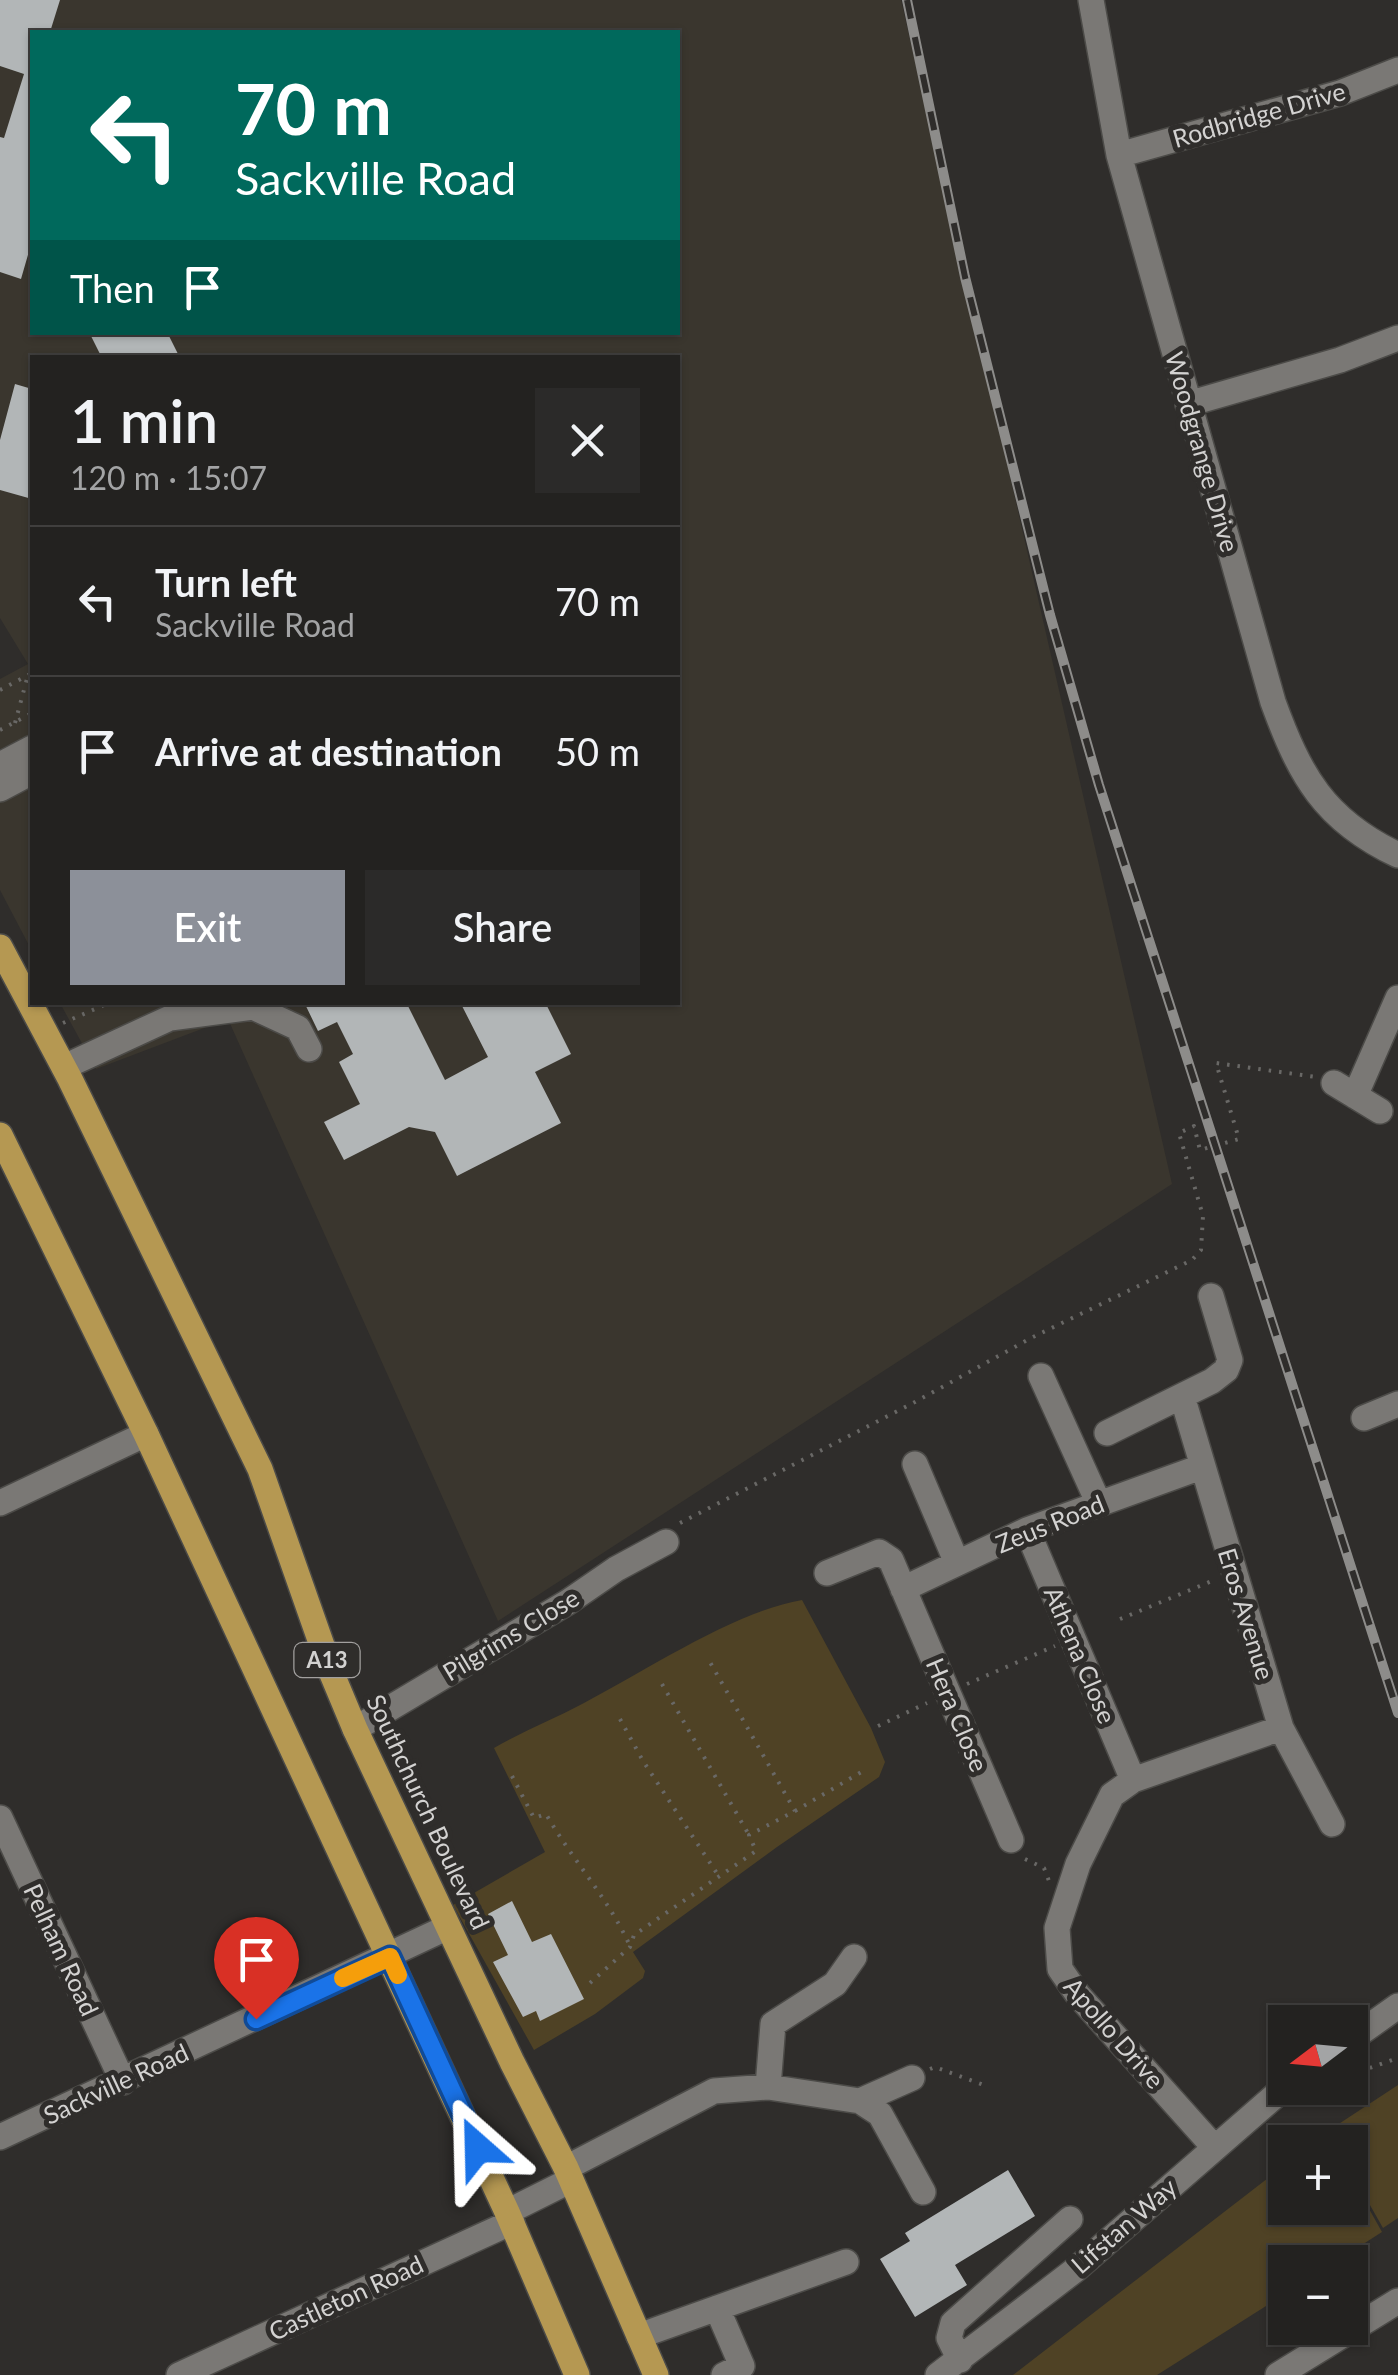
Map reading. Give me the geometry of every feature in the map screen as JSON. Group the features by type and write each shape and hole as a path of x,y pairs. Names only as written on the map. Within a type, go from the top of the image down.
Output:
{"main road":[{"name":"Southchurch Boulevard","path":"0,948 30,1004"},
{"name":"Southchurch Boulevard","path":"31,1005 260,1469 332,1674 448,1927 569,2174 656,2375"},
{"name":"A13","path":"0,1136 146,1434 390,1957 578,2375"}],"street":[{"name":"Woodgrange Drive","path":"1091,0 1119,155 1273,702 1306,779 1329,810 1357,833 1398,855"},
{"name":"Rodbridge Drive","path":"1119,155 1340,93 1398,70"},
{"path":"1188,404 1340,360 1398,338"},
{"path":"0,765 30,749"},
{"path":"0,789 30,773"},
{"path":"1380,1112 1344,1089 1398,998"},
{"path":"64,1067 170,1018 254,1007 298,1028 309,1049"},
{"path":"1107,1433 1226,1370 1230,1360 1211,1296"},
{"path":"1042,1376 1099,1504"},
{"name":"Eros Avenue","path":"1182,1396 1281,1728 1332,1824"},
{"path":"1364,1418 1398,1404"},
{"path":"0,1503 146,1434"},
{"path":"915,1464 957,1563"},
{"name":"Zeus Road","path":"904,1589 1027,1530 1201,1467"},
{"name":"Athena Close","path":"1027,1530 1133,1780"},
{"name":"Pilgrims Close","path":"356,1728 666,1542"},
{"name":"Hera Close","path":"826,1573 879,1552 890,1560 1011,1840"},
{"name":"Apollo Drive","path":"1214,2147 1078,1995 1060,1969 1058,1928 1078,1864 1112,1794 1133,1780 1281,1728"},
{"name":"Pelham Road","path":"0,1818 123,2082"},
{"name":"Sackville Road","path":"0,2137 448,1927"},
{"path":"768,2087 773,2024 835,1984 854,1958"},
{"path":"1368,2027 1398,2006"},
{"path":"860,2101 912,2078"},
{"name":"Castleton Road","path":"180,2375 510,2217 569,2174 714,2091 768,2087 860,2101"},
{"path":"860,2101 880,2114 923,2192"},
{"name":"Lifstan Way","path":"938,2375 1075,2270 1268,2101"},
{"name":"Lifstan Way","path":"960,2360 951,2348 948,2334 953,2324 1070,2219"},
{"path":"639,2336 846,2262"},
{"path":"1278,2375 1398,2301"},
{"path":"717,2308 742,2366 724,2375"}],"path":[{"path":"0,690 30,674"},
{"path":"14,722 30,674"},
{"path":"0,730 30,715"},
{"path":"45,1032 104,1005"},
{"path":"666,1542 680,1522 1031,1338 1192,1260 1201,1250 1203,1216 1179,1133 1194,1126 1200,1150 1239,1138 1216,1063 1328,1079 1344,1089"},
{"path":"1120,1619 1208,1580 1238,1588"},
{"path":"878,1726 1073,1638"},
{"path":"708,1657 795,1811"},
{"path":"590,1983 630,1948 634,1935 756,1851 662,1684"},
{"path":"620,1718 651,1774 719,1877"},
{"path":"749,1835 863,1770"},
{"path":"512,1776 534,1818 546,1814 622,1929 630,1948"},
{"path":"1011,1840 1019,1856 1044,1868 1052,1885 1068,1894"},
{"path":"1368,2069 1398,2058"},
{"path":"912,2078 935,2067 989,2087"}],"shaded area":[{"path":"0,0 901,0 1172,1184 498,1621 228,1019 96,1069 61,1005 680,1005 680,355 30,355 30,947 0,890 0,679 28,664 0,618"},
{"path":"802,1600 871,1728 885,1762 879,1777 633,1952 645,1971 643,1978 595,2014 534,2050 453,1905 545,1852 494,1748 720,1629 776,1606"},
{"path":"1398,2085 1398,2218 1383,2228 1368,2202 1368,2125 1337,2125"},
{"path":"1268,2178 1268,2225 1368,2225 1368,2207 1382,2232 1362,2245 1268,2245 1268,2305 1157,2375 1013,2375"}],"building":[{"path":"0,0 60,0 51,30 30,30 30,248 21,279 0,272 0,137 4,138 24,74 0,66"},
{"path":"90,335 168,335 178,355 100,355"},
{"path":"15,384 30,388 30,498 0,490 0,440"},
{"path":"305,1005 408,1005 445,1080 488,1057 462,1005 546,1005 571,1054 535,1072 561,1123 457,1176 435,1132 409,1127 344,1160 324,1122 360,1104 339,1062 353,1054 337,1022 318,1031"},
{"path":"512,1901 532,1942 551,1934 584,1999 540,2021 536,2011 523,2017 493,1962 508,1955 488,1914"},
{"path":"1008,2170 1035,2216 955,2265 967,2285 915,2317 880,2259 910,2241 905,2233"}],"railway":[{"path":"907,0 965,277 1050,615 1099,785 1398,1713"}],"slow traffic":[{"path":"343,1978 390,1957 398,1975"}],"route":[{"path":"256,2019 390,1957 478,2148"}]}
